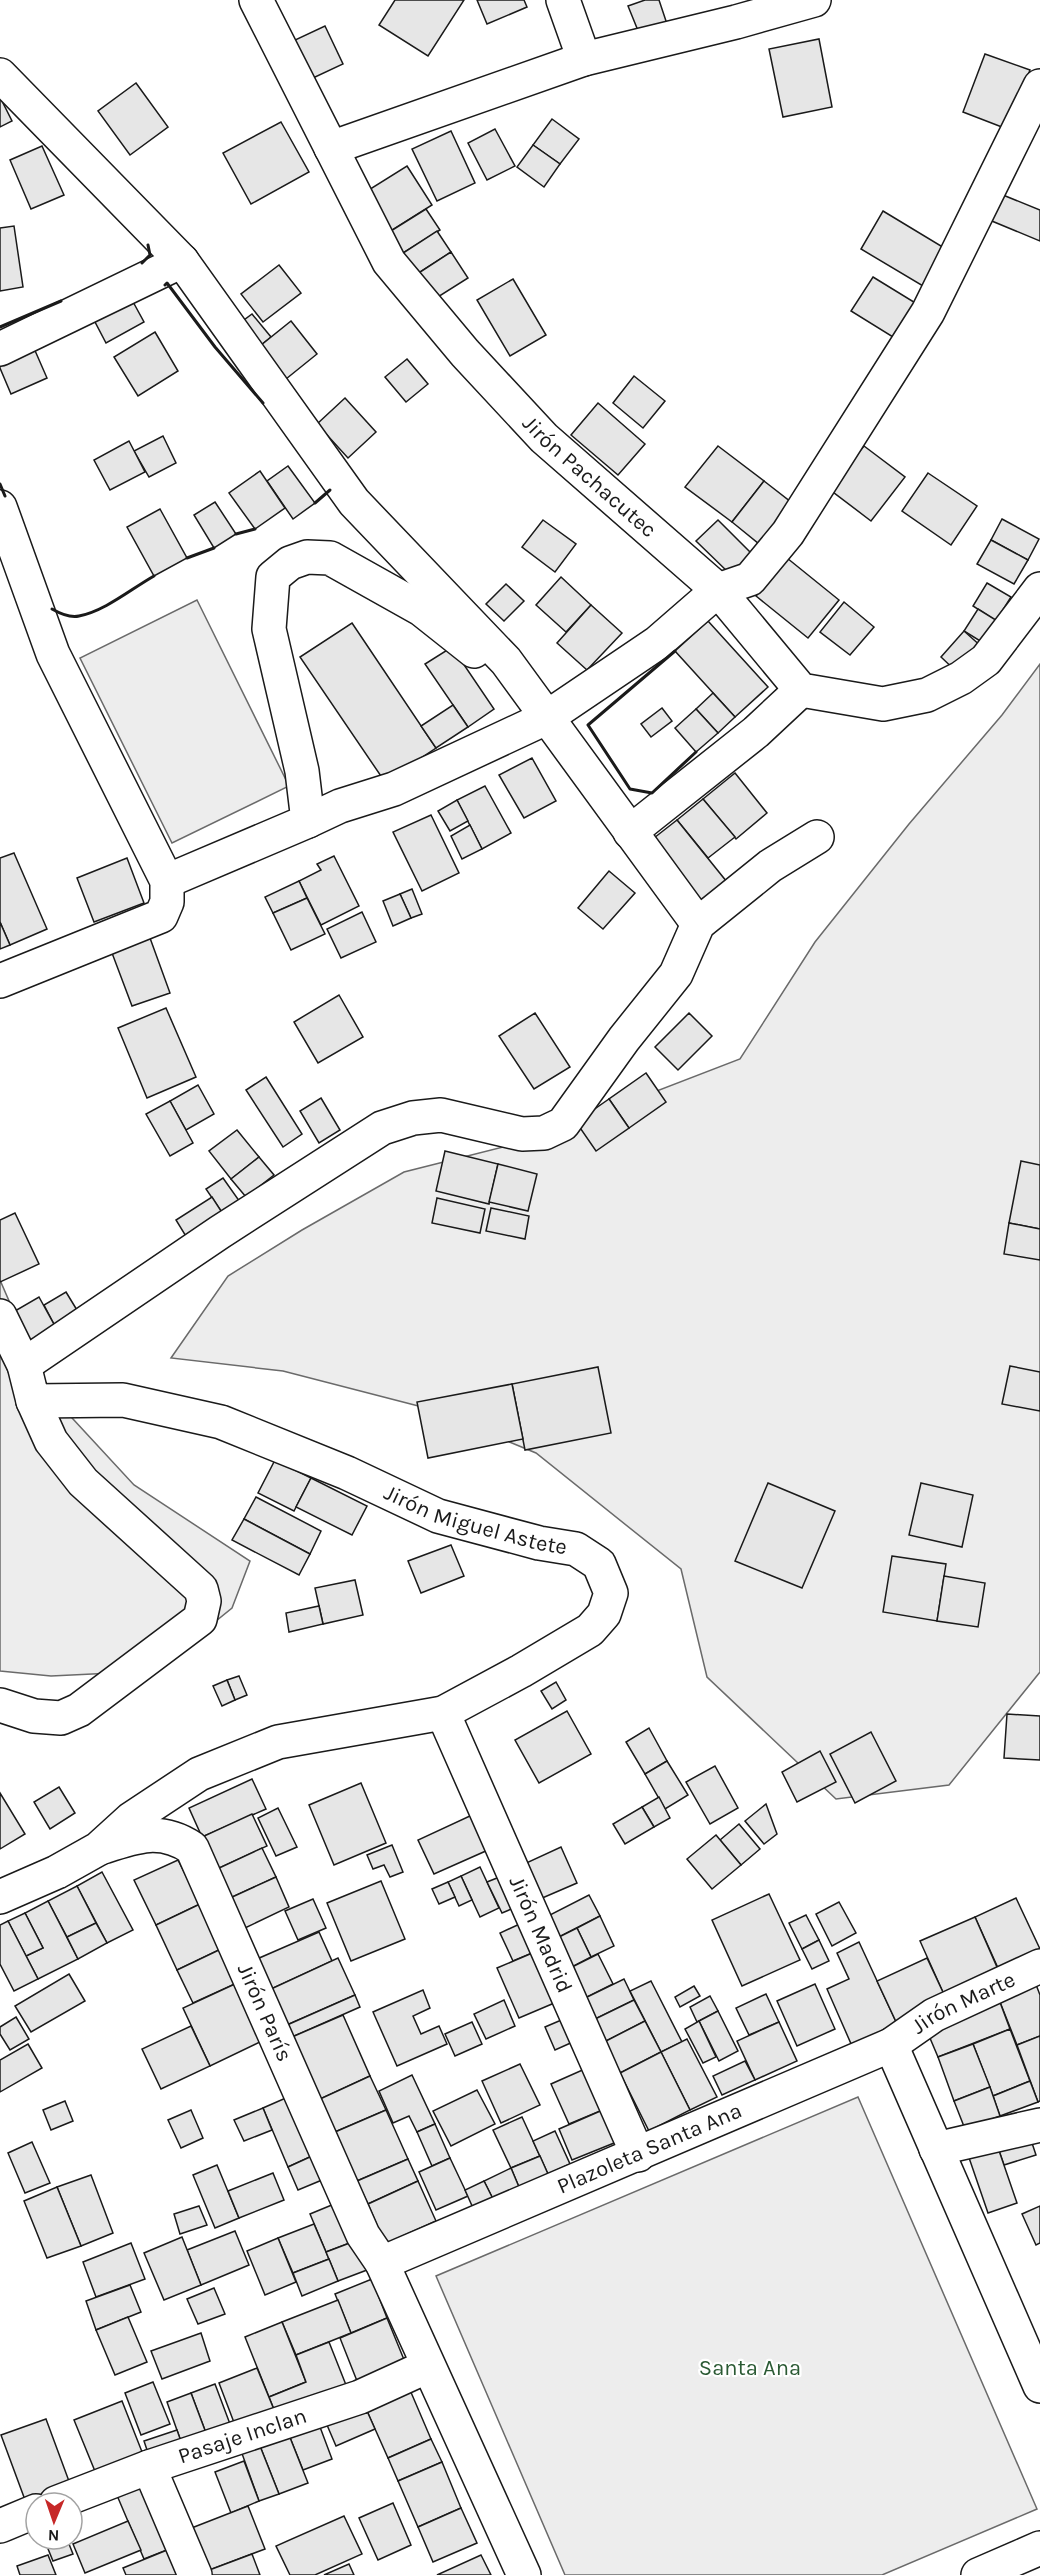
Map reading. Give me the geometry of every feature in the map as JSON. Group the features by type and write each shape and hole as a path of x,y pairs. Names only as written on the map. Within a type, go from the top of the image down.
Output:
{"street":[{"name":"Jirón Pachacutec","path":"256,0 389,262 465,353 544,438 718,590 801,690"},
{"path":"563,0 584,58"},
{"path":"331,148 584,58 735,22 814,0"},
{"path":"0,75 182,261 354,502 506,661 698,924"},
{"path":"167,881 340,806 394,789 546,718 657,643 718,590 750,579 794,523 928,312 1040,86"},
{"path":"0,349 182,261"},
{"path":"0,507 53,654 167,881 167,902 161,916 0,981"},
{"path":"308,821 302,771 269,629 273,577 290,563 307,557 330,558 421,609 482,657 546,718"},
{"path":"630,832 756,732 801,690 883,704 927,696 961,678 986,660 1040,589"},
{"path":"24,1365 220,1232 382,1128 413,1118 441,1114 522,1134 544,1133 563,1124 624,1039 676,974 698,924 770,866 817,837"},
{"path":"0,1316 24,1365 33,1401 51,1442 83,1482 201,1589 204,1601 200,1619 79,1710 61,1718 34,1716 0,1704"},
{"name":"Jirón Miguel Astete","path":"0,1897 57,1872 98,1849 131,1819 199,1774 278,1742 443,1713 590,1630 604,1614 611,1593 599,1564 576,1549 539,1543 438,1516 347,1473 221,1422 123,1400 33,1401"},
{"name":"Jirón Madrid","path":"443,1713 638,2155"},
{"name":"Jirón París","path":"98,1849 130,1839 161,1835 177,1838 192,1848 363,2235 382,2263"},
{"name":"Jirón Marte","path":"891,2045 934,2015 1040,1966"},
{"path":"891,2045 1040,2386"},
{"name":"Plazoleta Santa Ana","path":"382,2263 891,2045"},
{"path":"936,2149 1040,2125"},
{"path":"382,2263 524,2575"},
{"name":"Pasaje Inclan","path":"84,2492 149,2467 360,2397 428,2366"},
{"path":"149,2467 195,2575"},
{"path":"0,2526 24,2516"},
{"path":"978,2575 1040,2548"}],"shaded area":[{"path":"197,600 289,786 172,843 80,658"},
{"path":"1040,664 1040,1672 949,1785 836,1799 707,1677 681,1569 536,1453 430,1409 283,1371 171,1358 228,1276 302,1230 404,1172 527,1141 740,1059 815,942 909,824 1002,715"},
{"path":"0,1280 49,1393 134,1485 250,1561 232,1608 154,1671 51,1676 0,1671"},
{"name":"Santa Ana","path":"858,2097 1037,2509 882,2575 565,2575 436,2276"}],"building":[{"path":"395,0 464,0 428,56 379,25"},
{"path":"477,0 524,0 527,7 487,24"},
{"path":"645,0 659,0 667,24 639,33 628,6"},
{"path":"325,26 343,64 313,78 295,40"},
{"path":"819,39 832,107 783,117 769,49"},
{"path":"985,54 1030,70 1007,129 963,112"},
{"path":"136,83 168,127 130,155 98,111"},
{"path":"0,97 12,121 0,127"},
{"path":"552,119 579,139 560,164 533,145"},
{"path":"281,122 309,172 251,204 223,153"},
{"path":"495,129 515,166 487,180 468,143"},
{"path":"451,131 475,183 437,201 412,149"},
{"path":"533,145 560,164 544,187 517,167"},
{"path":"42,146 64,195 31,209 10,160"},
{"path":"407,166 432,205 386,234 367,191"},
{"path":"998,193 1040,210 1040,241 987,219"},
{"path":"426,209 440,230 400,255 386,234"},
{"path":"883,211 946,249 923,286 861,249"},
{"path":"14,226 23,287 0,291 0,228"},
{"path":"437,231 451,252 414,276 400,255"},
{"path":"451,252 468,278 430,302 414,276"},
{"path":"279,265 301,293 263,322 241,294"},
{"path":"873,277 922,307 901,342 851,311"},
{"path":"513,279 546,335 510,356 477,300"},
{"path":"132,300 144,322 106,343 94,320"},
{"path":"252,314 271,337 255,350 236,326"},
{"path":"291,321 317,354 281,383 255,350"},
{"path":"155,332 178,371 138,396 114,357"},
{"path":"33,346 47,378 11,394 0,368 0,360"},
{"path":"407,359 428,384 406,402 385,377"},
{"path":"634,376 665,401 643,428 613,403"},
{"path":"345,398 376,432 348,458 317,424"},
{"path":"598,403 645,444 618,475 571,435"},
{"path":"163,436 176,463 149,477 134,451"},
{"path":"129,441 145,472 110,490 94,460"},
{"path":"718,446 764,481 732,522 685,487"},
{"path":"864,446 905,477 871,521 829,489"},
{"path":"288,466 315,503 293,519 267,481"},
{"path":"260,471 285,508 255,529 229,493"},
{"path":"928,473 977,506 951,545 902,511"},
{"path":"764,481 796,506 764,548 732,522"},
{"path":"215,502 236,534 214,548 194,515"},
{"path":"160,509 187,558 154,576 127,527"},
{"path":"1002,519 1039,539 1028,560 991,540"},
{"path":"543,520 576,544 555,572 522,547"},
{"path":"718,520 752,554 731,575 696,541"},
{"path":"991,540 1028,560 1014,584 977,564"},
{"path":"787,558 839,600 808,638 756,596"},
{"path":"561,577 591,605 566,632 536,605"},
{"path":"987,583 1011,597 996,621 973,606"},
{"path":"506,584 524,601 504,621 486,604"},
{"path":"844,602 874,627 850,655 820,632"},
{"path":"591,605 622,633 587,670 557,643"},
{"path":"978,609 999,622 985,644 964,631"},
{"path":"708,621 768,687 735,717 675,651"},
{"path":"352,623 436,748 385,782 300,657"},
{"path":"964,631 983,648 959,674 941,657"},
{"path":"452,647 494,709 468,727 425,664"},
{"path":"713,693 735,717 718,733 696,709"},
{"path":"453,705 468,727 436,748 421,726"},
{"path":"662,708 672,721 651,737 641,724"},
{"path":"696,709 718,733 696,752 675,728"},
{"path":"532,758 556,801 524,818 499,775"},
{"path":"735,773 767,813 736,839 703,799"},
{"path":"485,786 511,833 482,849 457,800"},
{"path":"703,799 735,837 708,858 677,820"},
{"path":"457,800 468,821 450,831 438,811"},
{"path":"431,815 459,873 422,891 393,832"},
{"path":"677,820 731,887 699,912 645,845"},
{"path":"470,825 482,849 462,859 451,836"},
{"path":"14,853 47,929 10,945 0,922 0,858"},
{"path":"334,856 359,906 321,925 299,881 321,870 317,864"},
{"path":"127,858 144,903 94,922 77,878"},
{"path":"609,871 635,893 603,929 578,908"},
{"path":"299,881 307,898 273,913 265,897"},
{"path":"412,889 422,914 411,918 400,894"},
{"path":"400,894 411,918 393,926 383,901"},
{"path":"307,898 325,934 291,950 273,913"},
{"path":"362,912 376,942 341,958 327,929"},
{"path":"0,922 10,945 0,949"},
{"path":"150,938 170,993 132,1006 112,953"},
{"path":"339,995 363,1037 318,1063 294,1022"},
{"path":"166,1008 196,1077 147,1098 118,1028"},
{"path":"535,1013 570,1067 534,1089 499,1036"},
{"path":"689,1013 712,1036 678,1070 655,1047"},
{"path":"646,1073 666,1102 629,1128 609,1099"},
{"path":"266,1077 302,1134 283,1147 246,1090"},
{"path":"198,1085 214,1114 186,1130 170,1101"},
{"path":"321,1098 340,1130 319,1143 300,1111"},
{"path":"609,1099 629,1128 596,1151 576,1122"},
{"path":"170,1101 193,1143 170,1156 146,1114"},
{"path":"237,1130 259,1157 231,1179 209,1151"},
{"path":"445,1151 498,1164 489,1204 436,1191"},
{"path":"259,1157 274,1175 246,1197 231,1179"},
{"path":"1021,1161 1040,1165 1040,1229 1009,1223"},
{"path":"498,1164 537,1174 528,1211 489,1202"},
{"path":"223,1178 240,1202 223,1214 206,1189"},
{"path":"212,1197 223,1214 187,1238 176,1220"},
{"path":"437,1198 485,1209 480,1233 432,1223"},
{"path":"491,1208 529,1216 525,1239 486,1231"},
{"path":"15,1213 39,1264 0,1282 0,1220"},
{"path":"1009,1223 1040,1229 1040,1260 1004,1254"},
{"path":"66,1292 80,1315 56,1328 44,1305"},
{"path":"39,1297 56,1328 26,1345 8,1315"},
{"path":"1010,1366 1040,1372 1040,1411 1002,1404"},
{"path":"598,1367 611,1433 525,1450 512,1384"},
{"path":"512,1384 523,1439 428,1458 417,1402"},
{"path":"275,1460 311,1478 294,1511 258,1493"},
{"path":"311,1478 367,1506 352,1535 296,1507"},
{"path":"768,1483 835,1511 802,1588 735,1561"},
{"path":"921,1483 973,1495 962,1547 909,1535"},
{"path":"256,1497 321,1531 310,1554 244,1519"},
{"path":"244,1519 310,1554 299,1575 232,1540"},
{"path":"451,1545 464,1576 421,1593 408,1561"},
{"path":"892,1556 946,1564 937,1621 883,1612"},
{"path":"944,1576 985,1583 978,1627 937,1621"},
{"path":"355,1580 363,1615 323,1624 315,1588"},
{"path":"319,1606 323,1624 289,1632 286,1613"},
{"path":"239,1676 247,1695 235,1700 227,1680"},
{"path":"227,1680 235,1700 222,1706 213,1686"},
{"path":"556,1682 566,1700 552,1709 541,1691"},
{"path":"567,1711 591,1754 539,1783 515,1740"},
{"path":"1007,1714 1040,1716 1040,1760 1004,1758"},
{"path":"649,1728 667,1761 645,1774 626,1742"},
{"path":"871,1732 896,1781 855,1803 830,1754"},
{"path":"820,1751 836,1782 797,1802 782,1772"},
{"path":"667,1761 688,1795 665,1809 645,1774"},
{"path":"715,1766 738,1808 710,1824 686,1782"},
{"path":"252,1779 266,1809 202,1837 189,1808"},
{"path":"361,1783 386,1843 334,1865 309,1805"},
{"path":"59,1787 75,1813 50,1829 34,1802"},
{"path":"0,1793 25,1834 0,1849"},
{"path":"659,1797 670,1818 654,1827 642,1807"},
{"path":"766,1804 777,1834 764,1844 745,1821"},
{"path":"642,1807 654,1827 625,1844 613,1824"},
{"path":"278,1808 297,1847 276,1856 258,1818"},
{"path":"252,1814 267,1846 217,1869 202,1837"},
{"path":"472,1815 488,1850 434,1874 418,1840"},
{"path":"739,1824 760,1849 741,1865 720,1840"},
{"path":"716,1835 741,1865 712,1889 687,1859"},
{"path":"392,1845 403,1872 390,1877 384,1865 373,1869 367,1855"},
{"path":"561,1847 577,1883 540,1899 524,1864"},
{"path":"262,1848 276,1877 230,1898 217,1869"},
{"path":"178,1860 200,1904 156,1925 134,1880"},
{"path":"480,1867 499,1908 480,1917 461,1876"},
{"path":"102,1872 133,1930 107,1943 77,1886"},
{"path":"461,1876 472,1900 459,1906 448,1882"},
{"path":"502,1876 516,1907 502,1913 487,1882"},
{"path":"276,1877 289,1907 245,1928 230,1898"},
{"path":"381,1881 405,1939 351,1961 327,1903"},
{"path":"448,1882 455,1897 439,1904 432,1889"},
{"path":"77,1886 96,1923 67,1937 48,1901"},
{"path":"769,1894 800,1960 742,1986 712,1920"},
{"path":"589,1895 600,1916 553,1940 542,1919"},
{"path":"1016,1898 1040,1949 998,1968 975,1917"},
{"path":"313,1899 326,1928 298,1940 285,1911"},
{"path":"48,1901 78,1959 38,1979 26,1956 43,1948 25,1913"},
{"path":"839,1902 856,1933 832,1946 816,1914"},
{"path":"200,1904 221,1949 177,1970 156,1925"},
{"path":"25,1913 43,1948 26,1956 8,1921"},
{"path":"806,1915 819,1940 802,1949 789,1923"},
{"path":"600,1916 614,1946 591,1957 577,1928"},
{"path":"975,1917 1000,1974 946,1999 920,1941"},
{"path":"8,1921 38,1979 14,1991 0,1964 0,1925"},
{"path":"524,1922 537,1951 513,1961 500,1933"},
{"path":"96,1923 107,1943 78,1959 67,1937"},
{"path":"577,1928 591,1957 568,1969 553,1940"},
{"path":"319,1932 332,1961 271,1989 257,1959"},
{"path":"819,1940 829,1961 812,1969 802,1949"},
{"path":"859,1942 898,2026 852,2046 827,1989 849,1979 837,1953"},
{"path":"221,1949 237,1983 193,2003 177,1970"},
{"path":"537,1951 559,2001 519,2018 497,1968"},
{"path":"598,1954 613,1984 583,1999 568,1969"},
{"path":"338,1958 355,1995 287,2025 271,1989"},
{"path":"927,1958 948,2003 898,2026 877,1981"},
{"path":"69,1974 85,2001 31,2032 15,2006"},
{"path":"624,1979 634,2000 593,2020 583,1999"},
{"path":"651,1981 682,2042 661,2052 630,1991"},
{"path":"1035,1982 1040,1995 1040,2036 1017,2045 998,1997"},
{"path":"237,1983 264,2040 210,2066 183,2008"},
{"path":"815,1984 835,2029 797,2046 777,2001"},
{"path":"694,1986 700,1996 680,2007 675,1997"},
{"path":"423,1990 430,2008 413,2016 421,2034 439,2026 447,2044 397,2066 373,2012"},
{"path":"766,1994 779,2022 749,2035 736,2008"},
{"path":"355,1995 360,2007 292,2037 287,2025"},
{"path":"710,1996 718,2011 697,2022 690,2007"},
{"path":"998,1997 1010,2029 938,2057 924,2024"},
{"path":"504,2000 515,2026 486,2039 474,2014"},
{"path":"634,2000 645,2021 604,2042 593,2020"},
{"path":"718,2011 738,2051 719,2061 699,2021"},
{"path":"343,2015 370,2076 320,2099 292,2037"},
{"path":"16,2017 29,2039 10,2050 0,2034 0,2027"},
{"path":"566,2018 575,2041 555,2050 545,2027"},
{"path":"645,2021 661,2052 620,2073 604,2042"},
{"path":"699,2021 716,2057 703,2063 685,2029"},
{"path":"472,2022 482,2044 455,2056 445,2034"},
{"path":"779,2022 797,2061 755,2080 737,2041"},
{"path":"191,2026 210,2066 161,2089 142,2049"},
{"path":"1010,2029 1030,2081 993,2096 973,2044"},
{"path":"1040,2036 1040,2101 1038,2102 1017,2045"},
{"path":"687,2039 717,2097 690,2110 661,2052"},
{"path":"28,2044 42,2068 0,2092 0,2060"},
{"path":"973,2044 990,2087 954,2101 938,2057"},
{"path":"661,2052 690,2110 649,2131 620,2073"},
{"path":"745,2061 755,2080 722,2095 713,2076"},
{"path":"520,2064 540,2105 501,2123 482,2081"},
{"path":"587,2068 605,2109 569,2124 551,2084"},
{"path":"412,2075 435,2124 417,2132 409,2116 393,2123 379,2091"},
{"path":"370,2076 386,2110 335,2132 320,2099"},
{"path":"1030,2081 1038,2102 1000,2116 993,2096"},
{"path":"990,2087 1000,2116 965,2129 954,2101"},
{"path":"477,2090 495,2124 451,2146 433,2111"},
{"path":"288,2097 312,2156 288,2167 263,2108"},
{"path":"65,2101 73,2121 51,2130 43,2110"},
{"path":"263,2108 272,2130 244,2141 234,2120"},
{"path":"605,2109 619,2141 572,2160 559,2129"},
{"path":"191,2110 203,2138 181,2148 168,2120"},
{"path":"386,2110 408,2159 357,2181 335,2132"},
{"path":"522,2117 540,2156 511,2168 493,2130"},
{"path":"435,2124 450,2158 432,2166 417,2132"},
{"path":"1027,2128 1036,2155 1004,2165 995,2139"},
{"path":"555,2131 570,2164 548,2174 533,2141"},
{"path":"995,2139 1017,2203 988,2213 966,2149"},
{"path":"32,2142 50,2183 25,2193 8,2153"},
{"path":"312,2156 322,2180 298,2190 288,2167"},
{"path":"540,2156 548,2174 519,2187 511,2168"},
{"path":"450,2158 468,2196 436,2210 419,2172"},
{"path":"408,2159 418,2181 368,2204 357,2181"},
{"path":"217,2165 239,2218 215,2228 193,2175"},
{"path":"511,2168 519,2187 493,2199 484,2181"},
{"path":"273,2173 284,2200 239,2218 228,2191"},
{"path":"91,2175 113,2233 81,2246 57,2187"},
{"path":"418,2181 436,2221 385,2244 368,2204"},
{"path":"484,2181 493,2199 473,2208 465,2190"},
{"path":"57,2187 81,2246 47,2258 24,2201"},
{"path":"339,2202 355,2241 326,2252 310,2214"},
{"path":"199,2206 207,2225 180,2234 174,2214"},
{"path":"1040,2206 1040,2243 1036,2245 1022,2214"},
{"path":"314,2224 329,2259 293,2273 278,2238"},
{"path":"235,2231 249,2265 201,2285 187,2250"},
{"path":"182,2237 201,2285 164,2300 144,2253"},
{"path":"278,2238 296,2282 265,2295 247,2251"},
{"path":"355,2241 367,2270 338,2281 326,2252"},
{"path":"131,2243 145,2279 96,2297 83,2262"},
{"path":"329,2259 338,2281 302,2296 293,2273"},
{"path":"372,2279 387,2318 351,2333 335,2294"},
{"path":"130,2285 141,2312 96,2330 86,2301"},
{"path":"214,2288 225,2314 198,2324 187,2299"},
{"path":"338,2300 351,2333 296,2355 282,2322"},
{"path":"128,2317 147,2362 115,2375 96,2330"},
{"path":"387,2318 407,2367 359,2386 340,2338"},
{"path":"282,2322 306,2382 269,2397 245,2337"},
{"path":"201,2333 210,2361 162,2379 151,2351"},
{"path":"329,2342 348,2390 277,2417 269,2397 306,2382 296,2355"},
{"path":"257,2368 277,2417 238,2433 219,2383"},
{"path":"153,2382 170,2424 141,2435 125,2393"},
{"path":"407,2383 431,2439 388,2458 363,2402"},
{"path":"215,2384 233,2432 209,2441 191,2393"},
{"path":"191,2393 209,2441 184,2450 167,2402"},
{"path":"122,2401 146,2462 99,2481 74,2420"},
{"path":"363,2402 375,2429 336,2446 324,2418"},
{"path":"46,2419 73,2491 24,2491 24,2497 1,2435"},
{"path":"317,2419 332,2459 303,2470 287,2430"},
{"path":"177,2430 184,2450 151,2462 144,2441"},
{"path":"287,2430 308,2483 279,2494 258,2441"},
{"path":"431,2439 442,2462 398,2481 388,2458"},
{"path":"258,2441 279,2494 259,2501 240,2448"},
{"path":"244,2461 259,2501 231,2513 215,2472"},
{"path":"442,2462 461,2508 418,2527 398,2481"},
{"path":"141,2474 172,2548 144,2559 113,2486"},
{"path":"393,2503 411,2545 378,2560 359,2518"},
{"path":"248,2506 265,2549 204,2572 189,2529"},
{"path":"461,2508 477,2543 433,2562 418,2527"},
{"path":"344,2516 362,2554 315,2575 290,2575 276,2546"},
{"path":"128,2521 141,2550 85,2573 76,2551 84,2551 84,2539"},
{"path":"172,2548 183,2575 126,2575 123,2568"},
{"path":"49,2551 72,2551 73,2554 53,2561"},
{"path":"252,2554 260,2575 206,2575 204,2572"},
{"path":"48,2555 56,2575 20,2575 17,2566"},
{"path":"481,2555 491,2575 437,2575"},
{"path":"349,2564 354,2575 324,2575"}],"wall":[{"path":"142,263 150,255 148,245"},
{"path":"165,285 167,283 215,347 263,403"},
{"path":"0,327 61,301"},
{"path":"0,484 5,496"},
{"path":"315,503 330,490"},
{"path":"236,534 255,529"},
{"path":"187,558 214,548"},
{"path":"52,609 72,616 89,613 108,605 154,576"},
{"path":"675,651 588,725 630,789 652,793 696,752"}]}
